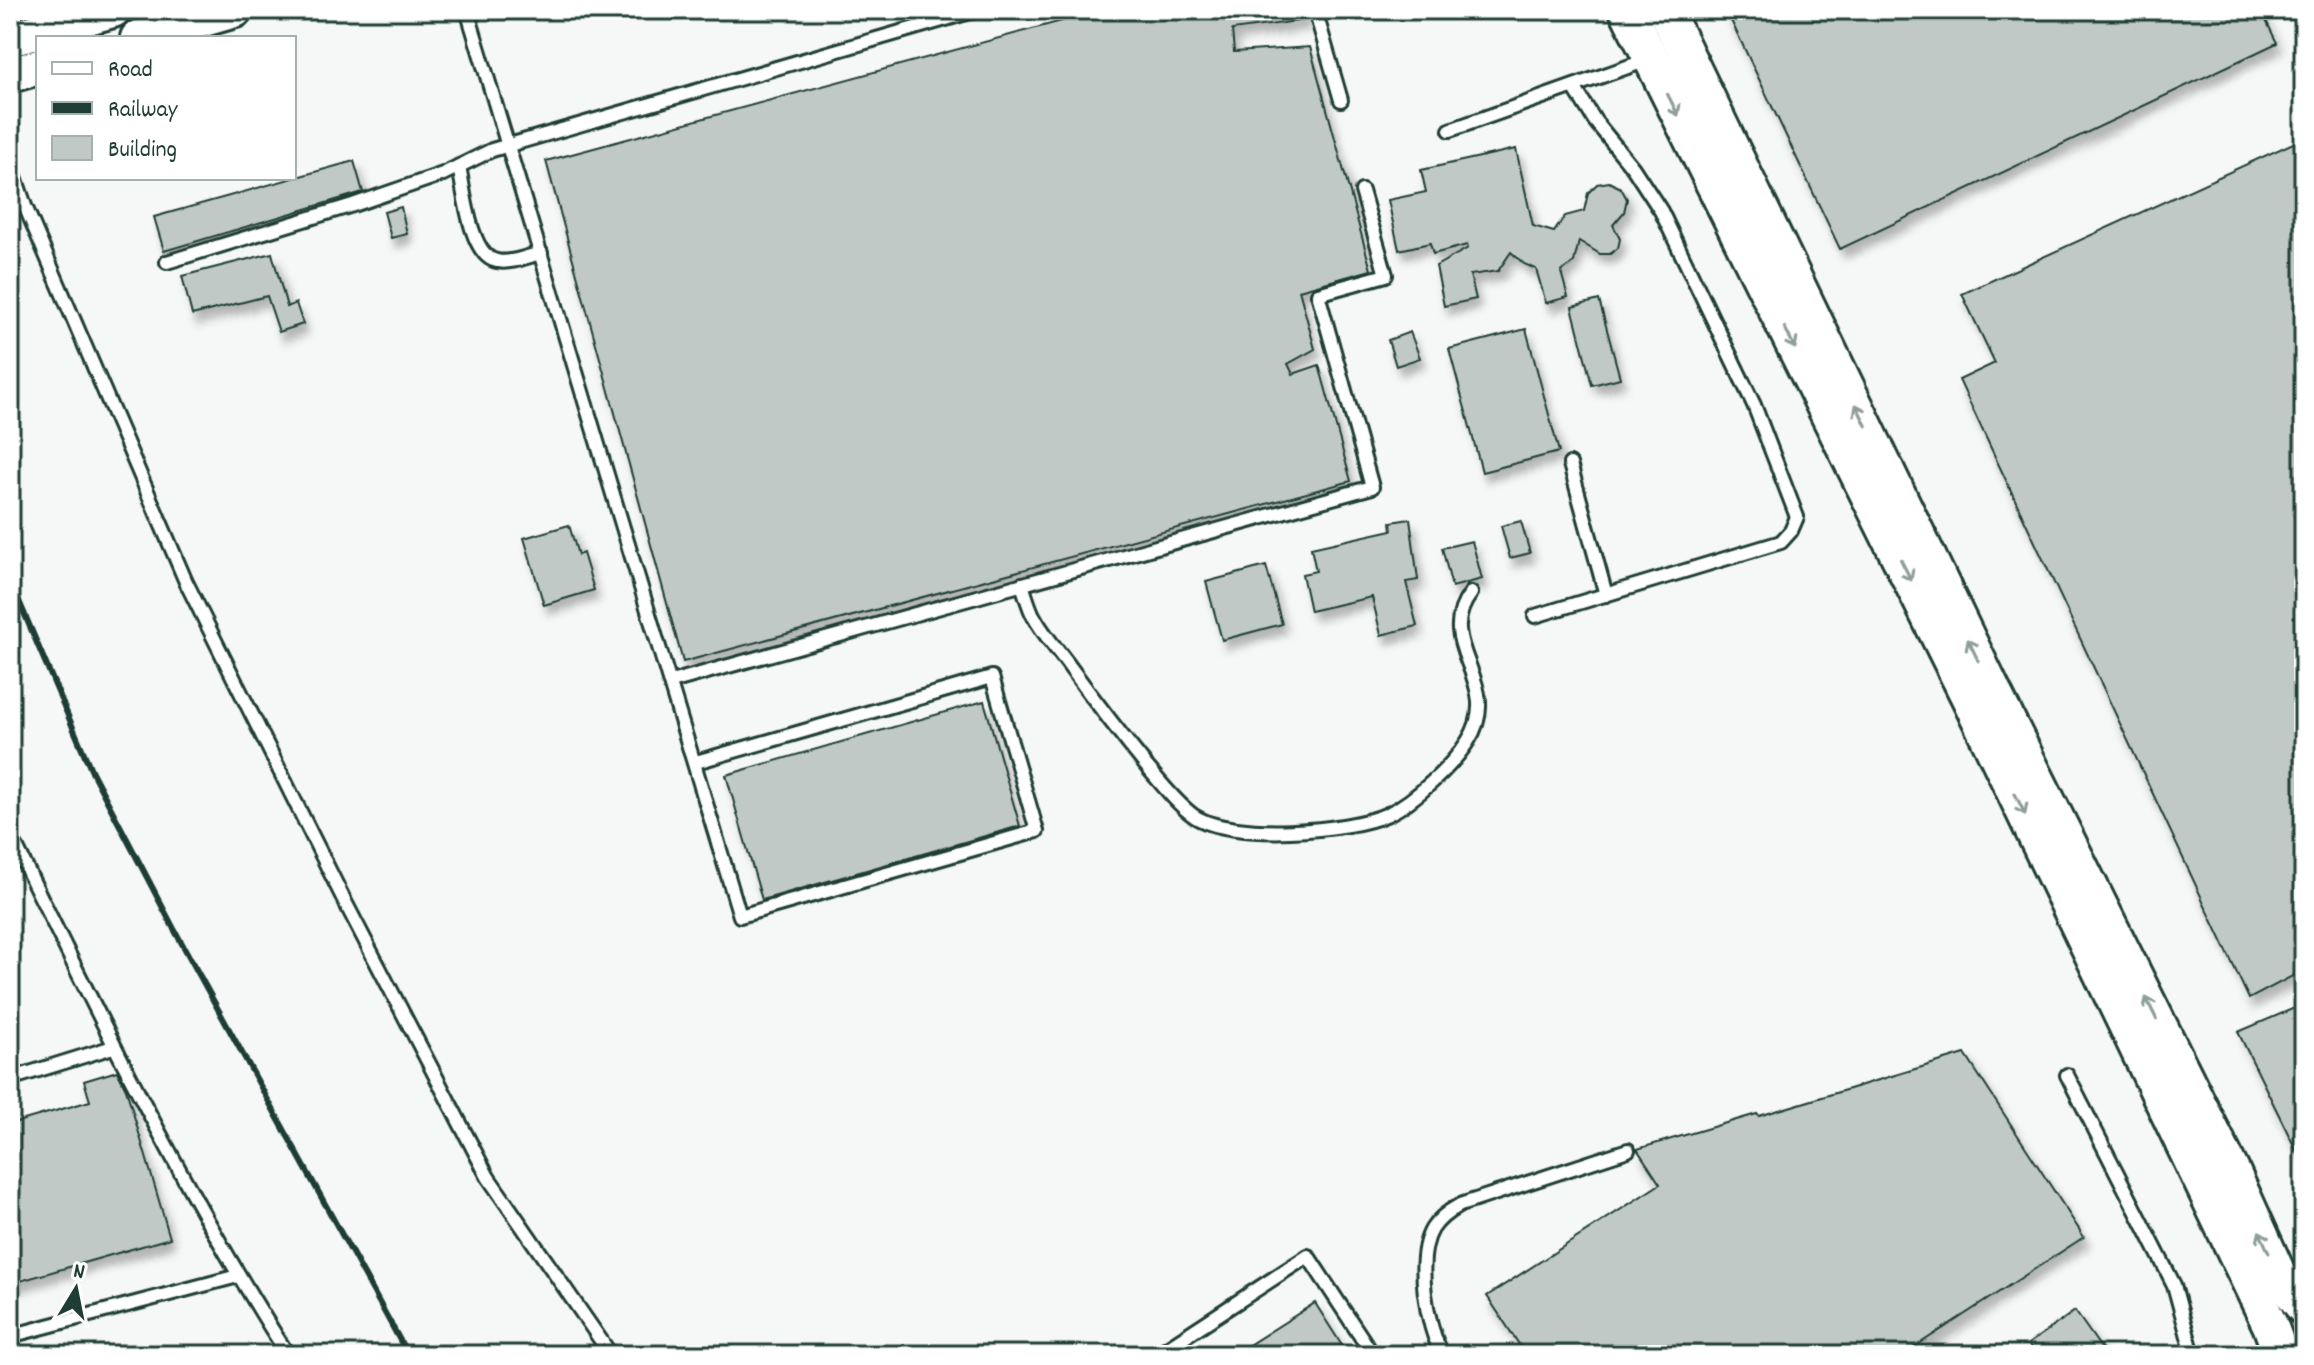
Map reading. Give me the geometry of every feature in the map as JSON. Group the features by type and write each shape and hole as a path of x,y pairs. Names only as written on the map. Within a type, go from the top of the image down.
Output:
{"street":[{"path":"10,39 113,10"},
{"path":"145,36 235,10"},
{"path":"1627,10 2232,1171 2281,1280 2304,1308"},
{"path":"1665,10 2270,1325 2281,1355"},
{"path":"1650,59 1682,43"},
{"path":"10,75 36,68"}],"lane":[{"path":"467,10 740,916 1037,831 992,677 696,762"},
{"path":"167,262 353,205 443,174 476,156 977,10"},
{"path":"1315,10 1341,100"},
{"path":"1450,130 1650,59"},
{"path":"1535,616 1781,542 1791,531 1797,517 1754,405 1661,211 1574,87"},
{"path":"10,162 25,206 186,582 343,898 488,1177 611,1355"},
{"path":"459,166 476,241 484,255 505,262 541,253"},
{"path":"671,682 1372,487 1318,294 1386,275 1362,191"},
{"path":"1570,464 1606,595"},
{"path":"1022,584 1033,614 1063,658 1169,793 1194,816 1239,831 1256,833 1344,826 1376,819 1415,798 1461,750 1476,724 1480,702 1480,690 1458,633 1460,611 1471,593"},
{"path":"10,834 113,1047 238,1276 288,1355"},
{"path":"10,1079 113,1047"},
{"path":"2067,1075 2174,1285 2193,1355"},
{"path":"1443,1355 1432,1330 1424,1292 1428,1238 1438,1221 1460,1205 1628,1150"},
{"path":"1156,1355 1308,1256 1373,1355"},
{"path":"10,1336 238,1276"}],"building":[{"path":"1102,10 1305,10 1306,20 1232,30 1234,52 1310,47 1371,270 1299,290 1315,349 1288,364 1293,374 1319,365 1351,481 683,662 546,161"},
{"path":"1726,10 2261,10 2277,43 1840,249"},
{"path":"2304,138 2304,970 2249,999 1959,380 1995,363 1962,294"},
{"path":"1516,149 1533,226 1554,232 1565,216 1584,211 1588,193 1597,184 1609,182 1621,188 1627,199 1624,212 1613,225 1620,239 1618,248 1610,254 1600,254 1579,241 1574,262 1561,272 1568,297 1546,303 1536,269 1524,264 1511,252 1498,271 1470,275 1476,299 1444,306 1436,266 1468,248 1467,245 1433,254 1430,243 1399,250 1388,200 1426,192 1421,170"},
{"path":"354,161 363,192 164,251 154,217 286,180 296,180 296,177"},
{"path":"401,207 407,234 391,238 384,212"},
{"path":"272,253 287,307 296,303 303,324 279,332 267,296 192,315 182,276"},
{"path":"1599,300 1620,378 1592,385 1572,307"},
{"path":"1526,329 1559,452 1482,472 1449,349"},
{"path":"1410,332 1420,358 1396,366 1388,340"},
{"path":"1410,519 1418,580 1406,582 1417,626 1381,635 1372,597 1310,611 1302,574 1316,571 1311,548 1392,530 1391,522"},
{"path":"1521,521 1530,553 1510,558 1501,526"},
{"path":"569,525 578,555 583,553 594,590 544,605 524,538"},
{"path":"1472,541 1482,579 1452,587 1442,548"},
{"path":"1266,566 1282,624 1222,640 1206,582"},
{"path":"984,701 1020,826 762,900 726,775"},
{"path":"2304,1004 2304,1166 2238,1032"},
{"path":"1965,1054 2084,1237 1902,1355 1526,1355 1487,1296 1660,1184 1637,1149"},
{"path":"117,1071 126,1089 170,1238 10,1284 10,1124 90,1101 84,1081"},
{"path":"1315,1303 1348,1355 1233,1355"},
{"path":"2075,1311 2106,1355 2036,1355 2028,1344"}],"railway":[{"path":"10,580 92,772 174,929 408,1355"}]}
